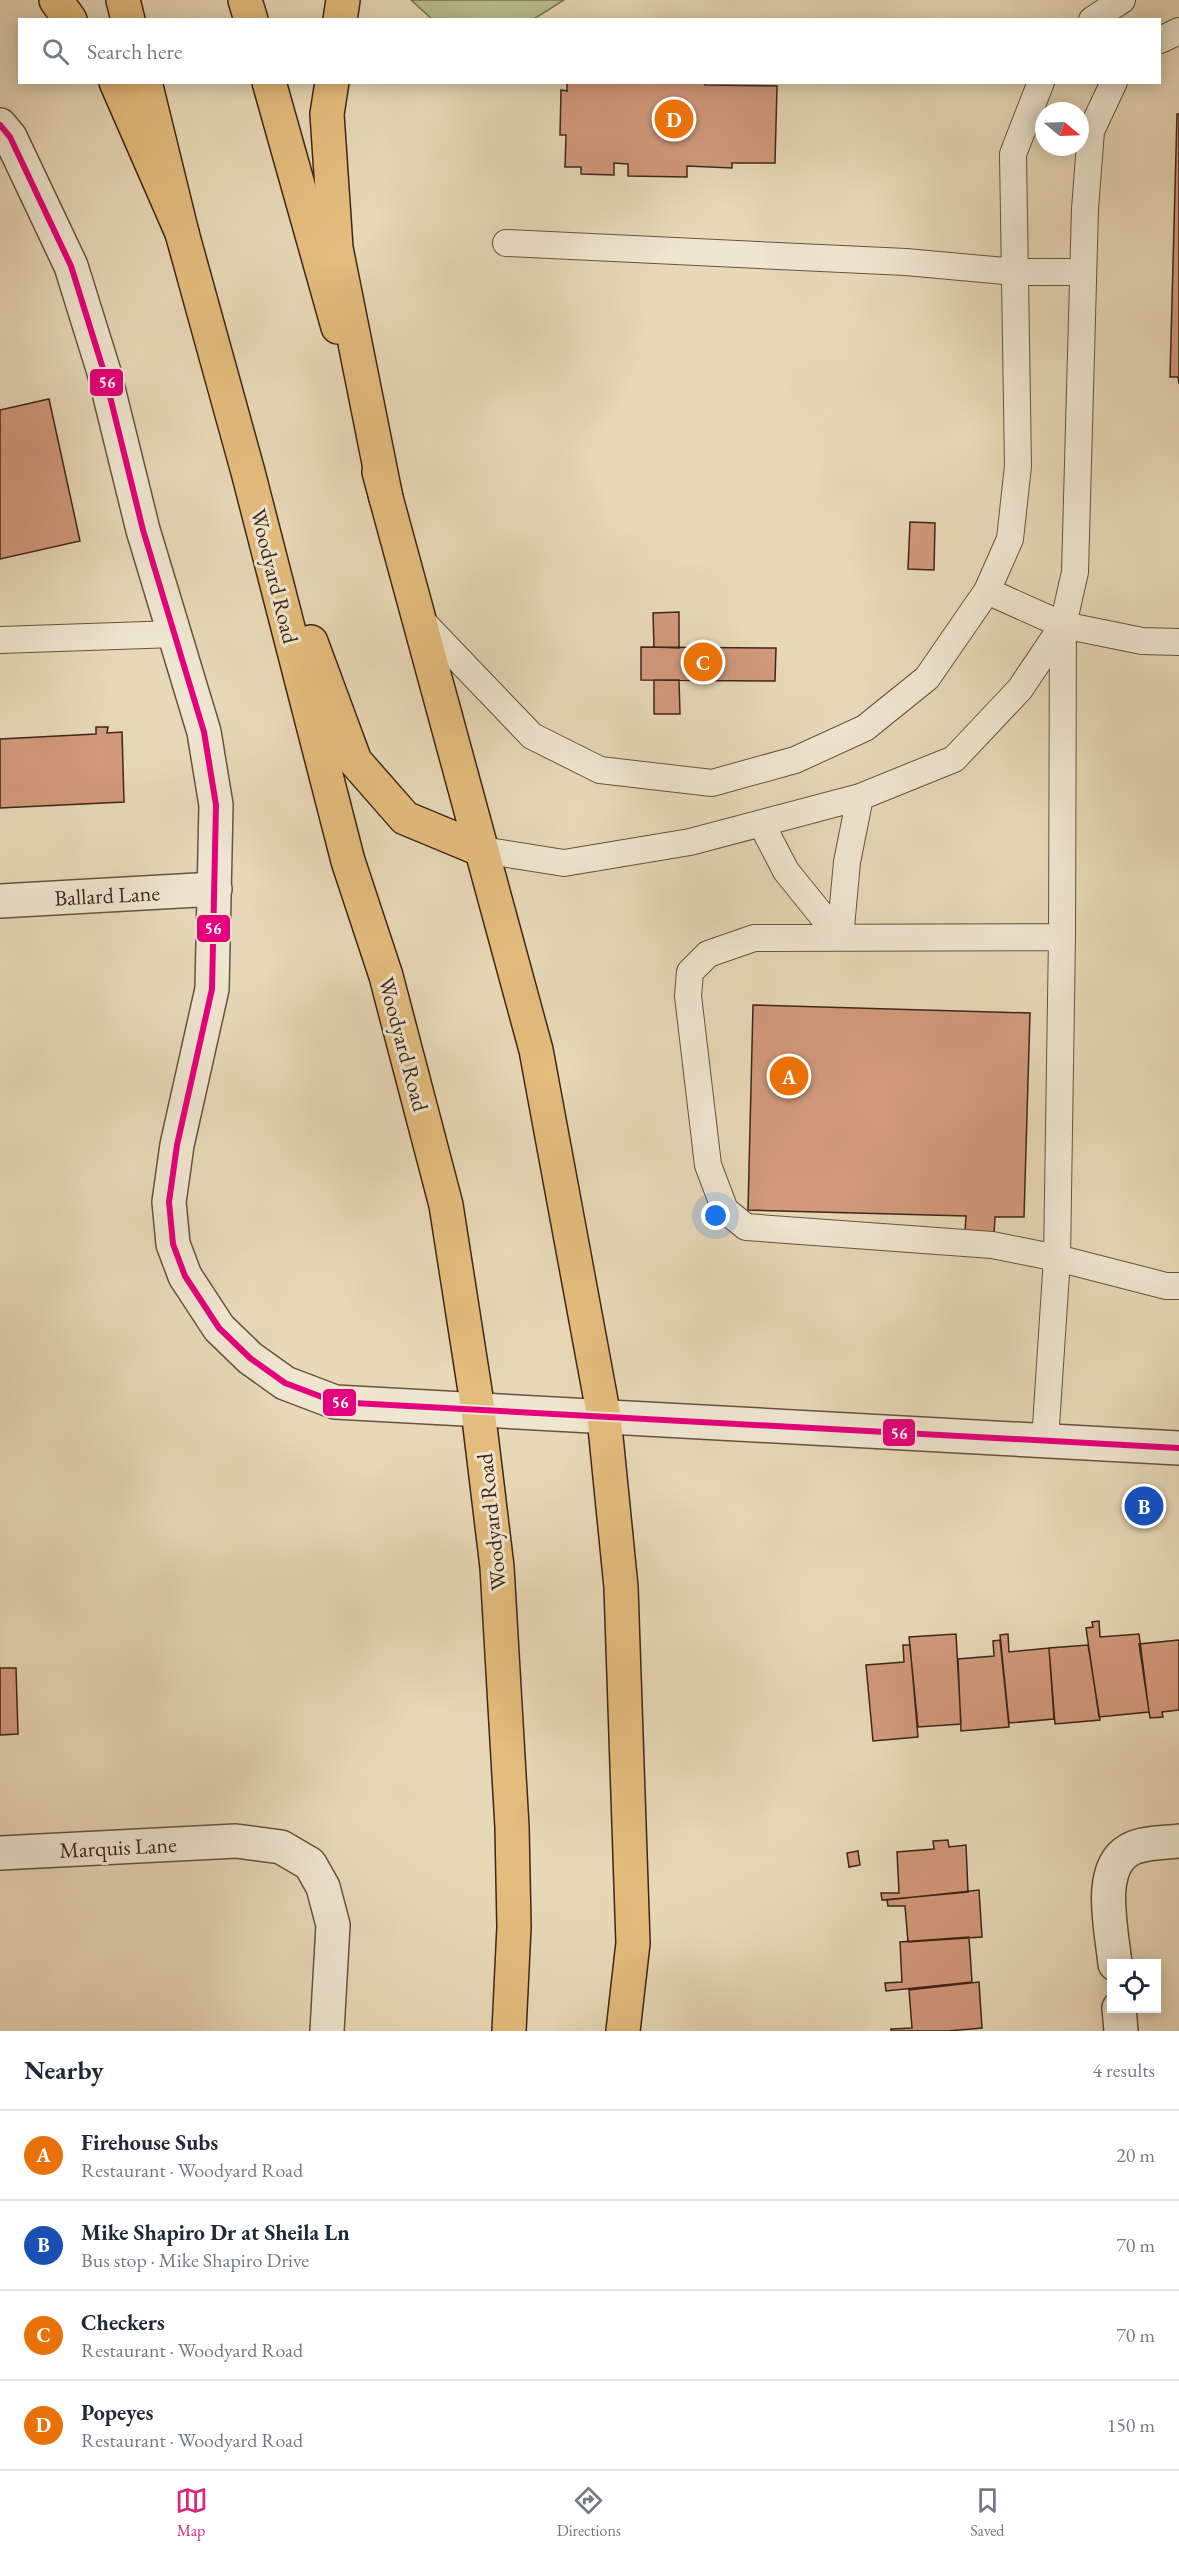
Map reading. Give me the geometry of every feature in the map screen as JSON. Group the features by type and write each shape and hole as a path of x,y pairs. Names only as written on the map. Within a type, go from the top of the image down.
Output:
{"main road":[{"path":"56,0 69,18"},
{"path":"123,0 128,18"},
{"path":"245,0 250,18"},
{"path":"340,18 343,0"},
{"path":"117,84 182,233"},
{"name":"Woodyard Road","path":"145,84 182,233 248,472 348,861 386,976 446,1206 478,1410 497,1567 512,1827 514,1927 509,2031"},
{"path":"270,84 386,498 536,1050 604,1417 621,1587 631,1877 633,1943 623,2031"},
{"path":"332,84 327,114 336,248 386,498"},
{"path":"248,472 355,761 405,818 482,850"}],"street":[{"path":"0,125 10,137 71,266 104,372 143,530 204,732 216,805 212,989 177,1145 169,1202 173,1244 184,1276 219,1328 249,1358 285,1383 335,1402 1179,1448"},
{"name":"Ballard Lane","path":"0,901 215,889"},
{"name":"Marquis Lane","path":"0,1853 236,1841 281,1847 310,1864 324,1887 333,1925 327,2031"},
{"path":"1115,1959 1108,1885 1111,1871 1118,1858 1130,1849 1149,1844 1179,1841"},
{"path":"1119,2013 1121,2031"}],"lane":[{"path":"1095,18 1122,0"},
{"path":"1161,40 1179,31"},
{"path":"419,618 532,736 600,770 712,783 795,760 865,728 927,678 987,591 1010,539 1018,466 1013,154 1040,84"},
{"path":"1045,1441 1057,1258 1062,937 1063,625 1075,572 1085,209 1091,131 1113,84"},
{"path":"506,243 906,262 1016,272 1083,272"},
{"path":"987,591 1063,625 1142,641 1179,642"},
{"path":"482,850 564,863 690,842 860,797 954,759 1020,689 1063,625"},
{"path":"0,640 175,634"},
{"path":"840,938 847,862 860,797"},
{"path":"761,823 786,871 840,938"},
{"path":"1062,937 754,938 708,954 690,972 688,996 708,1165 725,1210 746,1227 992,1245 1057,1258 1166,1286 1179,1286"}],"green space":[{"path":"411,0 564,0 536,18 431,18"}],"building":[{"path":"567,84 777,86 775,163 732,163 732,168 687,166 687,177 628,176 628,164 614,163 614,175 581,174 581,167 565,167 566,135 560,135 561,90 567,91"},
{"path":"1177,114 1179,114 1179,384 1178,377 1170,377"},
{"path":"49,399 80,541 0,559 0,410"},
{"path":"910,522 935,523 934,570 908,569"},
{"path":"679,612 679,648 654,647 653,613"},
{"path":"641,647 776,648 775,681 641,680"},
{"path":"654,680 679,680 680,714 654,714"},
{"path":"96,727 108,727 107,733 122,732 124,802 0,808 0,739 96,734"},
{"path":"753,1005 1030,1013 1024,1217 995,1217 994,1234 965,1233 966,1216 748,1210"},
{"path":"1099,1621 1100,1637 1139,1634 1149,1712 1099,1717 1086,1628 1093,1627 1092,1622"},
{"path":"956,1634 961,1724 918,1727 909,1637"},
{"path":"1008,1634 1009,1652 1049,1648 1054,1719 1009,1723 1000,1635"},
{"path":"1000,1640 1009,1727 961,1731 958,1659 994,1656 993,1641"},
{"path":"1179,1640 1179,1710 1162,1712 1163,1717 1150,1718 1139,1644"},
{"path":"903,1645 910,1645 918,1737 873,1741 866,1665 904,1662"},
{"path":"1088,1645 1100,1720 1055,1724 1049,1648"},
{"path":"0,1668 16,1668 18,1734 0,1735"},
{"path":"948,1840 949,1847 966,1845 968,1892 882,1900 881,1893 899,1893 897,1852 934,1849 933,1841"},
{"path":"858,1851 860,1865 849,1867 847,1853"},
{"path":"979,1890 982,1937 908,1942 905,1906 888,1906 887,1900"},
{"path":"969,1937 972,1982 886,1991 885,1983 902,1982 900,1942"},
{"path":"979,1982 982,2028 948,2031 891,2031 891,2029 912,2028 909,1990"}],"transit line":[{"name":"56","path":"0,125 10,137 71,266 104,372 143,530 204,732 216,805 212,989 177,1145 169,1202 173,1244 185,1276 219,1328 250,1358 285,1383 335,1402 1179,1448"}],"place":[{"name":"Popeyes","path":"674,119"},
{"name":"Checkers","path":"703,662"},
{"name":"Firehouse Subs","path":"789,1076"},
{"name":"Mike Shapiro Dr at Sheila Ln","path":"1144,1506"}]}
